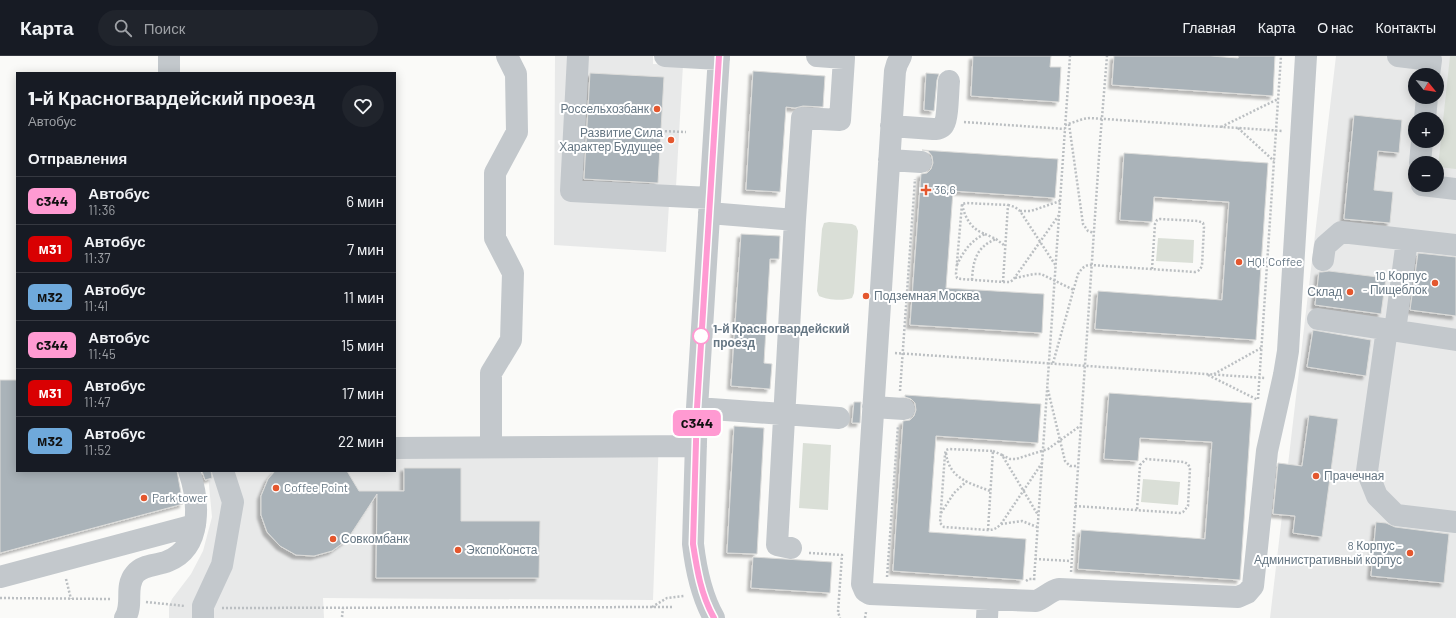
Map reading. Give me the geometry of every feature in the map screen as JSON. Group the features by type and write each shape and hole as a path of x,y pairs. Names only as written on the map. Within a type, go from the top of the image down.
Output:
{"street":[{"path":"169,56 169,72"},
{"path":"491,448 491,373 511,340 513,273 495,238 495,173 517,132 516,74 507,56"},
{"path":"578,56 570,191 709,206 795,220"},
{"path":"666,56 719,57 697,408 693,544 702,593 714,618"},
{"path":"791,548 777,545 802,118 840,120 844,58 817,56"},
{"path":"901,56 895,71 891,126 862,578 863,588 870,594 987,608 1036,601 1043,598 1053,590 1059,589 1238,597 1247,593 1253,586 1266,451 1284,375 1288,351 1306,56"},
{"path":"1398,56 1430,64"},
{"path":"891,126 933,129 942,127 946,120 948,81"},
{"path":"889,160 919,162"},
{"path":"1444,188 1456,189"},
{"path":"1323,260 1325,246 1341,232 1456,245"},
{"path":"1407,240 1368,472 1378,496 1396,515 1456,522"},
{"path":"1318,319 1456,340"},
{"path":"873,407 902,409"},
{"path":"697,408 839,418"},
{"path":"396,448 696,446"},
{"path":"127,609 130,583 134,575 142,568 163,564 176,557 188,544 195,525 195,496 189,472"},
{"path":"203,613 222,566 233,502 223,472"},
{"path":"0,577 195,525"}],"path":[{"path":"1034,574 1070,56"},
{"path":"1071,569 1091,265 1107,56"},
{"path":"1257,407 1281,56"},
{"path":"1220,127 1278,99"},
{"path":"964,122 1065,127 1069,124 1085,119 1102,119 1270,131"},
{"path":"1069,124 1083,224 1088,231 1094,232"},
{"path":"1238,128 1274,161"},
{"path":"661,131 686,132"},
{"path":"887,582 902,409 919,162"},
{"path":"1020,211 1031,210 1060,201"},
{"path":"962,204 956,268 956,276 958,279 1010,282 1015,278 1059,215"},
{"path":"962,204 1008,205 1015,207 1020,211 1056,266"},
{"path":"962,204 965,217 971,225 978,231 996,239 1006,246"},
{"path":"1003,282 1008,205"},
{"path":"1053,363 1078,274 1081,270 1087,265 1091,265 1194,272 1199,270 1202,265 1204,227 1202,223 1198,221 1157,220 1155,224 1152,269"},
{"path":"956,268 972,242 985,234"},
{"path":"972,280 973,265 977,254 986,244 996,239"},
{"path":"1015,278 1038,274 1074,290"},
{"path":"1213,374 1261,348"},
{"path":"908,354 1254,377"},
{"path":"1207,374 1258,400"},
{"path":"1047,386 1066,462 1070,466 1078,466"},
{"path":"946,450 993,452 1010,459 1016,459 1050,449 1081,426"},
{"path":"946,450 940,516 940,524 944,527 988,530 996,528 1042,462"},
{"path":"946,450 948,460 954,472 959,477 990,491"},
{"path":"988,530 993,452"},
{"path":"1002,455 1038,516"},
{"path":"1075,506 1180,513 1185,511 1188,506 1190,468 1188,464 1184,462 1146,459 1142,461 1140,465 1137,510"},
{"path":"940,516 954,493 967,481"},
{"path":"1000,524 1022,521 1038,527"},
{"path":"791,548 800,553 842,555 838,612 840,618"},
{"path":"1035,559 1071,561"},
{"path":"651,607 667,598 687,595"},
{"path":"0,598 127,609 203,613 343,608 672,607"},
{"path":"342,617 343,608"},
{"path":"865,618 866,611"}],"shaded area":[{"path":"555,56 653,56 653,64 683,65 675,204 669,204 666,252 554,245"},
{"path":"1336,56 1456,56 1456,618 1270,618"},
{"path":"1450,56 1456,56 1456,169 1444,168 1444,156 1439,156 1440,148 1444,148 1444,112"},
{"path":"824,223 852,224 856,226 858,231 854,293 852,298 840,300 826,298 819,296 817,291 822,229"},
{"path":"1158,238 1194,240 1193,263 1156,261"},
{"path":"659,437 653,600 323,598 324,618 169,618 169,606 172,599 191,574 203,551 212,517 207,472 396,472 396,440"},
{"path":"803,443 831,445 828,510 799,508"},
{"path":"1143,479 1180,482 1178,505 1141,502"}],"building":[{"path":"973,56 1051,56 1050,67 1061,67 1059,102 971,96"},
{"path":"1114,56 1211,56 1238,58 1239,56 1275,56 1273,96 1112,85"},
{"path":"753,71 825,76 823,107 786,107 780,192 746,190"},
{"path":"590,73 664,77 658,183 584,179"},
{"path":"926,73 939,74 934,111 924,110"},
{"path":"1354,115 1402,120 1399,153 1378,151 1374,190 1393,192 1390,223 1344,219"},
{"path":"922,150 1058,159 1055,198 953,191 946,288 1044,294 1042,333 910,325 921,174 927,173 931,169 933,163 932,156 928,151"},
{"path":"1124,153 1268,163 1256,340 1095,329 1098,291 1222,300 1229,202 1154,197 1152,222 1120,220"},
{"path":"741,234 780,236 779,259 770,259 764,363 772,364 770,389 731,386"},
{"name":"10 Корпус - Пищеблок","path":"1418,253 1456,257 1456,316 1410,310"},
{"name":"Склад","path":"1329,271 1386,278 1381,314 1315,305 1319,272"},
{"path":"1313,330 1371,340 1366,376 1307,367"},
{"path":"0,380 16,380 16,472 177,472 183,504 0,553"},
{"path":"1109,393 1252,403 1240,580 1078,569 1081,530 1205,539 1212,442 1140,438 1138,461 1104,459"},
{"path":"905,395 1041,404 1038,443 936,436 929,532 1026,539 1023,580 893,571 903,421 910,420 914,416 916,410 915,403 911,399 905,397"},
{"path":"854,402 861,402 860,423 852,423"},
{"name":"Прачечная","path":"1309,415 1338,419 1322,537 1293,533 1295,516 1273,514 1278,463 1302,466"},
{"path":"734,426 764,428 757,554 727,553"},
{"name":"ЭкспоКонста","path":"404,468 461,468 461,521 540,521 539,578 376,578 377,494 347,540 332,551 314,556 296,555 280,546 267,532 261,515 261,496 268,479 274,472 348,472 359,491 404,491"},
{"path":"202,472 211,472 212,478 205,480"},
{"name":"8 Корпус - Административный корпус","path":"1376,522 1386,523 1395,527 1449,534 1444,583 1371,576"},
{"path":"753,557 832,562 830,593 751,588"}],"bus line":[{"name":"с344","path":"714,618 702,593 693,544 697,408 719,56"}],"place":[{"name":"Россельхозбанк","path":"657,109"},
{"name":"Развитие Сила Характер Будущее","path":"671,140"},
{"name":"36,6","path":"926,190"},
{"name":"HQ! Coffee","path":"1239,262"},
{"name":"10 Корпус - Пищеблок","path":"1435,283"},
{"name":"Склад","path":"1350,292"},
{"name":"Подземная Москва","path":"866,296"},
{"name":"1-й Красногвардейский проезд","path":"701,336"},
{"name":"Прачечная","path":"1316,476"},
{"name":"Coffee Point","path":"276,488"},
{"name":"Park tower","path":"144,498"},
{"name":"Совкомбанк","path":"333,539"},
{"name":"ЭкспоКонста","path":"458,550"},
{"name":"8 Корпус - Административный корпус","path":"1410,553"}]}
